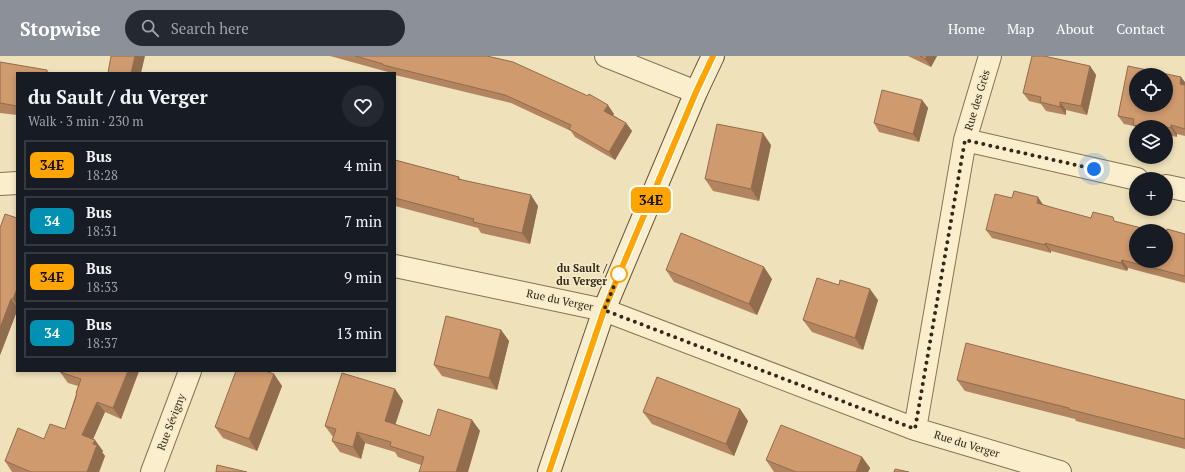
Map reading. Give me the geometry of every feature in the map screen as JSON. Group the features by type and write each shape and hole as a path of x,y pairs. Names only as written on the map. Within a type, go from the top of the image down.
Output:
{"street":[{"path":"606,56 696,92"},
{"path":"549,472 604,310 696,92 713,56"},
{"name":"Rue des Grès","path":"915,429 965,140 990,56"},
{"path":"965,140 1129,177"},
{"path":"0,184 16,183"},
{"path":"1173,187 1185,190"},
{"name":"Rue du Verger","path":"396,266 604,310 915,429 1060,472"},
{"name":"Rue Sévigny","path":"152,472 190,372"}],"building":[{"path":"111,56 135,56 131,72 108,72"},
{"path":"355,56 487,56 513,62 588,96 589,94 608,105 604,111 626,123 609,152 569,129 571,125 505,95 383,65"},
{"path":"920,56 927,56 925,59"},
{"path":"1032,56 1044,56 1090,66 1081,106 1060,102 1060,107 1040,102 1041,97 1023,93"},
{"path":"0,62 47,70 47,72 16,72 16,106 0,103"},
{"path":"1128,66 1138,68 1129,68 1129,112 1173,112 1173,75 1181,77 1180,84 1185,85 1185,129 1173,126 1173,120 1134,119 1118,116"},
{"path":"882,90 922,100 913,134 874,123"},
{"path":"717,124 763,133 751,189 705,179"},
{"path":"396,160 459,177 458,179 531,195 522,233 473,222 474,219 396,198"},
{"path":"1014,191 1038,197 1037,203 1091,218 1093,212 1113,217 1114,221 1129,225 1129,262 1122,260 1121,263 1045,243 1045,245 986,230 995,194 1012,198"},
{"path":"5,214 16,218 16,292 13,299 11,299 0,328 0,228"},
{"path":"1173,231 1185,234 1185,276 1154,268 1173,268"},
{"path":"681,233 764,267 749,304 666,270"},
{"path":"817,278 839,285 840,280 870,289 855,338 803,320"},
{"path":"446,316 501,330 489,378 434,365"},
{"path":"966,343 1185,400 1185,439 957,380"},
{"path":"60,372 128,372 113,408 97,402 82,435 95,440 93,444 97,445 87,472 31,472 5,461 18,428 44,439 50,424 65,429 81,379"},
{"path":"236,372 268,372 274,374 249,439 215,427"},
{"path":"342,373 395,389 385,421 430,436 438,409 472,420 456,472 419,472 424,457 390,446 391,442 357,432 353,447 332,441 336,429 325,426"},
{"path":"657,377 740,409 726,444 643,412"},
{"path":"781,425 862,457 856,472 796,472 766,460"},
{"path":"217,465 247,472 216,472"},
{"path":"895,469 909,472 894,472"}],"bus line":[{"name":"34E","path":"549,472 604,310 696,92 713,56"}],"place":[{"name":"du Sault / du Verger","path":"619,274"}],"route":[{"path":"619,274 604,310 915,429 965,140 1094,169"}]}
